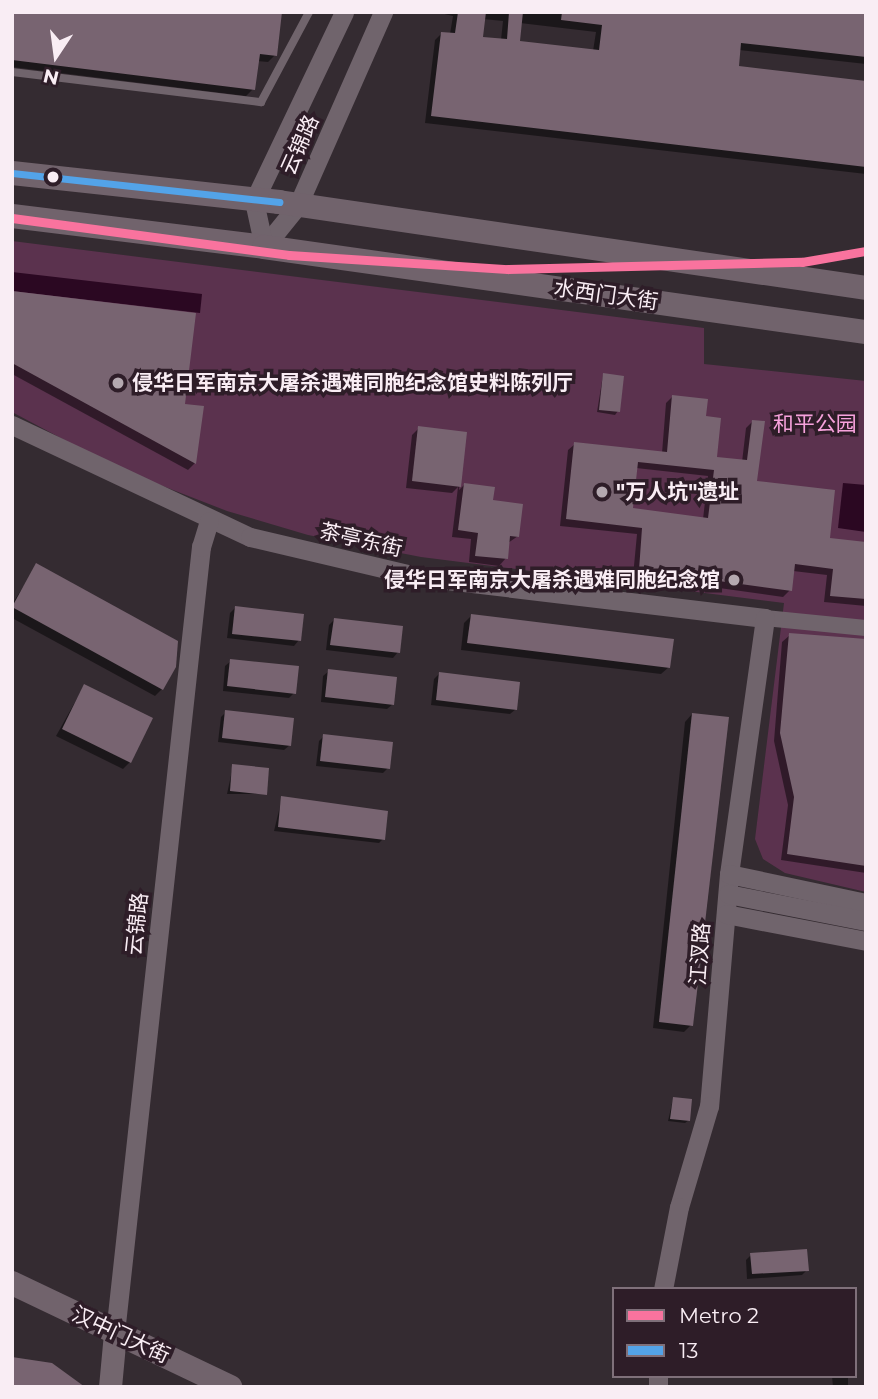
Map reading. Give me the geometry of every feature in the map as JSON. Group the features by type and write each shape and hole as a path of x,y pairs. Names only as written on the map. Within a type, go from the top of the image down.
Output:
{"main road":[{"name":"水西门大街","path":"12,173 298,205 866,288"},
{"name":"水西门大街","path":"12,216 264,247 866,332"},
{"name":"汉中门大街","path":"12,1283 230,1387"},
{"path":"110,1387 114,1333"}],"street":[{"name":"云锦路","path":"254,201 344,12"},
{"name":"云锦路","path":"264,247 298,205 383,12"},
{"path":"254,201 264,247"},
{"name":"茶亭东街","path":"12,425 209,521 250,537 421,578 765,618"},
{"name":"云锦路","path":"114,1333 201,547 209,521"},
{"path":"765,618 866,628"},
{"name":"江汊路","path":"663,1287 679,1207 709,1106 728,894 765,618"},
{"path":"728,894 866,904"},
{"path":"728,894 866,921"},
{"path":"728,894 866,941"}],"lane":[{"path":"12,72 261,102 309,12"}],"green space":[{"name":"侵华日军南京大屠杀遇难同胞纪念馆","path":"12,241 704,328 704,364 866,381 866,892 785,873 763,859 755,839 784,603 421,557 308,535 227,511 119,469 12,412"}],"shaded area":[{"path":"12,272 202,294 200,313 12,291"},
{"path":"843,483 866,485 866,532 838,528"}],"building":[{"path":"12,12 282,12 277,56 260,54 255,90 12,60"},
{"path":"458,12 486,12 483,37 507,39 509,12 523,12 520,41 599,50 602,25 561,20 562,12 866,14 866,57 741,43 739,66 866,81 866,167 431,116 441,32 455,33"},
{"name":"侵华日军南京大屠杀遇难同胞纪念馆史料陈列厅","path":"12,291 196,313 185,404 204,406 196,464 12,363"},
{"path":"603,373 624,376 620,412 599,410"},
{"path":"672,395 708,399 706,416 721,418 717,457 747,460 752,420 765,421 757,481 835,490 830,538 866,542 866,599 830,596 833,569 795,564 792,591 639,570 642,528 566,519 574,442 667,452","holes":["638,462 714,470 708,518 633,508"]},
{"path":"418,426 467,432 461,487 412,481"},
{"path":"464,483 495,487 493,500 523,504 519,537 510,536 508,559 475,556 478,533 458,530"},
{"path":"36,563 178,641 176,667 163,690 12,607"},
{"path":"235,606 304,614 301,641 232,634"},
{"path":"471,614 674,639 670,668 467,643"},
{"path":"334,618 403,626 400,653 330,645"},
{"path":"789,633 866,639 866,866 787,854 794,797 780,733"},
{"path":"230,659 299,666 296,694 227,686"},
{"path":"328,669 397,677 394,705 325,697"},
{"path":"439,672 520,682 517,710 436,700"},
{"path":"84,684 153,718 131,763 62,729"},
{"path":"225,710 294,718 291,746 222,738"},
{"path":"692,713 729,717 693,1026 659,1022"},
{"path":"323,734 393,742 390,769 320,761"},
{"path":"232,764 269,768 267,795 230,791"},
{"path":"281,796 388,811 385,840 278,827"},
{"path":"673,1097 692,1099 690,1121 670,1119"},
{"path":"807,1249 809,1271 752,1274 750,1253"},
{"path":"12,1357 52,1363 85,1387 12,1387"}],"metro line":[{"name":"2","path":"12,218 289,255 508,269 802,262 866,251"}],"transit line":[{"name":"13","path":"12,173 279,202"}],"place":[{"name":"侵华日军南京大屠杀遇难同胞纪念馆史料陈列厅","path":"118,383"},
{"name":"\"万人坑\"遗址","path":"602,492"},
{"name":"侵华日军南京大屠杀遇难同胞纪念馆","path":"734,580"}],"park label":[{"name":"和平公园","path":"815,424"}]}
